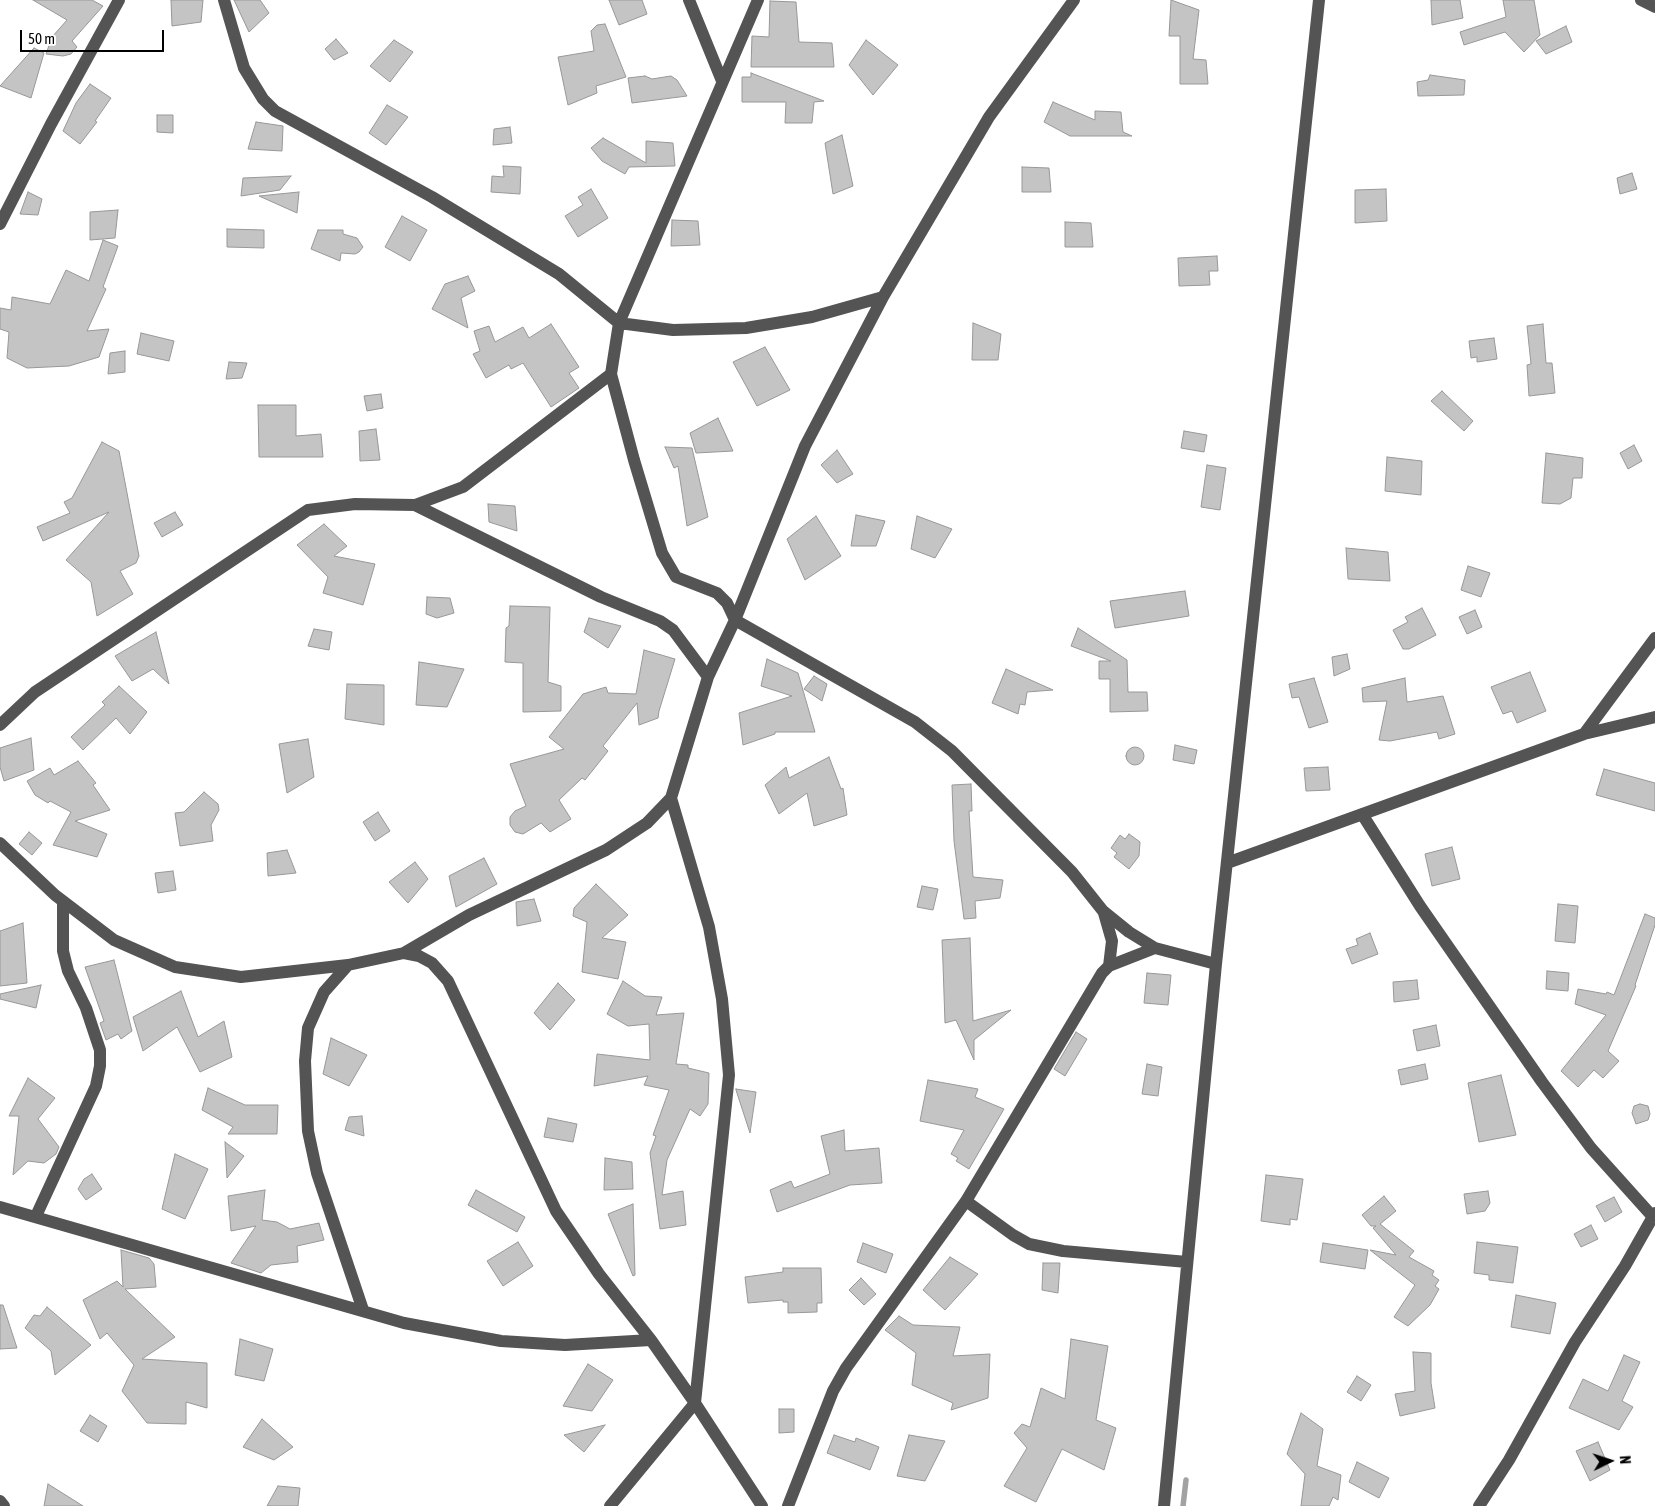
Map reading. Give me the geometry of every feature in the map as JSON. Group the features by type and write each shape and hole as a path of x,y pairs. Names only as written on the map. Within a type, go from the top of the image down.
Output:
{"street":[{"path":"0,224 51,124 120,0"},
{"path":"224,0 244,68 263,99 275,111 432,197 559,274 619,323 673,330 746,328 812,317 883,297"},
{"path":"689,0 722,81"},
{"path":"758,0 619,323 611,374 662,553 676,577 717,593 728,602 735,620 915,722 952,751 1072,872 1103,911 1129,932 1155,948 1216,964"},
{"path":"0,843 63,902 114,940 175,967 241,976 348,965 404,953 469,915 606,850 647,823 671,798 708,677 735,620 805,446 883,297 989,117 1074,0"},
{"path":"1164,1506 1216,964 1320,0"},
{"path":"1641,0 1655,7"},
{"path":"0,725 35,692 308,510 355,504 415,504 463,487 611,374"},
{"path":"415,504 601,597 660,621 673,630 708,677"},
{"path":"1584,734 1655,638"},
{"path":"1228,863 1584,734 1655,717"},
{"path":"610,1506 696,1403 728,1075 722,999 709,927 671,798"},
{"path":"1362,814 1420,906 1542,1082 1591,1148 1654,1215 1625,1266 1575,1342 1509,1460 1479,1506"},
{"path":"36,1216 96,1086 100,1066 100,1050 86,1008 68,971 63,951 63,902"},
{"path":"788,1506 833,1391 846,1368 966,1201 1073,1019 1109,966 1112,941 1110,928 1103,911"},
{"path":"1109,966 1155,948"},
{"path":"404,953 418,956 432,964 448,981 556,1211 599,1274 651,1340 696,1403 762,1506"},
{"path":"348,965 324,992 308,1028 305,1071 308,1131 317,1173 363,1310"},
{"path":"966,1201 1013,1235 1029,1244 1063,1251 1187,1262"},
{"path":"0,1207 404,1323 501,1341 565,1345 651,1340"},
{"path":"0,1500 4,1506"}],"building":[{"path":"33,0 92,0 103,6 72,41 77,47 71,54 63,56 46,54 52,37 67,20"},
{"path":"171,0 203,0 201,22 172,26"},
{"path":"234,0 260,0 269,13 249,32"},
{"path":"609,0 642,0 647,14 619,25"},
{"path":"1171,0 1199,10 1193,59 1206,60 1208,84 1180,84 1180,36 1169,36"},
{"path":"1431,0 1460,0 1463,18 1432,25"},
{"path":"1503,0 1534,0 1540,35 1524,52 1505,32 1464,45 1460,32 1506,17"},
{"path":"770,1 796,2 799,42 832,43 834,67 751,67 752,36 769,37"},
{"path":"605,24 626,77 596,86 597,93 568,105 558,57 594,51 591,31 597,25"},
{"path":"1566,26 1572,42 1546,54 1536,41"},
{"path":"336,39 348,53 334,60 325,49"},
{"path":"394,40 413,52 390,82 370,66"},
{"path":"866,40 898,65 873,95 849,65"},
{"path":"34,48 44,53 31,98 0,86"},
{"path":"751,73 824,101 814,102 812,123 785,123 786,102 742,102 742,77 751,77"},
{"path":"1430,75 1465,80 1464,95 1418,96 1417,82 1428,80"},
{"path":"645,76 652,79 671,76 677,80 687,96 632,103 628,78"},
{"path":"90,84 111,98 95,121 97,122 80,144 63,131 76,103"},
{"path":"1053,102 1095,120 1095,111 1121,112 1123,132 1132,136 1070,136 1044,122"},
{"path":"387,105 408,117 386,145 369,133"},
{"path":"157,115 173,115 173,133 157,132"},
{"path":"256,122 283,126 282,151 248,149"},
{"path":"510,127 512,143 493,145 494,129"},
{"path":"842,135 853,186 833,194 825,143"},
{"path":"603,138 646,163 646,141 673,143 675,166 629,167 625,174 602,161 591,148"},
{"path":"503,166 521,167 520,194 491,192 492,176 504,177"},
{"path":"1022,167 1049,168 1051,192 1022,192"},
{"path":"1632,173 1637,189 1620,194 1617,178"},
{"path":"291,176 280,190 241,196 243,178"},
{"path":"591,189 608,218 578,237 565,216 583,205 578,197"},
{"path":"1386,189 1387,221 1355,223 1355,190"},
{"path":"28,192 42,199 38,215 20,214"},
{"path":"299,192 297,213 259,196"},
{"path":"118,210 115,238 90,240 90,212"},
{"path":"402,216 427,230 410,261 385,247"},
{"path":"672,220 698,221 700,245 671,246"},
{"path":"1065,222 1091,223 1093,247 1065,247"},
{"path":"227,229 264,230 264,248 227,247"},
{"path":"318,230 343,230 343,234 357,238 363,247 355,254 341,253 340,261 311,249"},
{"path":"103,240 118,246 103,287 106,289 87,331 109,329 99,357 69,366 27,368 7,358 9,332 0,329 0,308 11,310 12,297 50,304 66,270 89,281"},
{"path":"1217,256 1218,271 1209,271 1210,285 1179,286 1178,258"},
{"path":"468,276 475,291 461,298 468,328 432,309 445,284"},
{"path":"973,323 1001,334 998,360 972,360"},
{"path":"551,324 579,367 569,373 579,388 551,407 523,363 511,369 509,365 486,378 473,354 480,351 474,331 489,326 495,342 523,327 529,338"},
{"path":"1543,324 1546,363 1552,363 1555,393 1529,396 1527,365 1531,364 1527,326"},
{"path":"141,333 174,341 169,361 137,354"},
{"path":"1494,338 1497,359 1477,362 1477,357 1471,358 1469,341"},
{"path":"765,347 790,390 757,406 733,362"},
{"path":"125,351 125,372 108,374 110,353"},
{"path":"229,362 247,363 242,378 226,379"},
{"path":"1442,391 1473,421 1464,431 1431,401"},
{"path":"381,394 383,408 367,411 364,396"},
{"path":"258,405 296,405 296,436 321,434 323,457 259,457"},
{"path":"718,418 733,451 696,453 690,433"},
{"path":"376,429 380,460 360,461 359,431"},
{"path":"1184,431 1207,435 1204,452 1181,448"},
{"path":"102,442 119,451 139,556 136,563 120,571 133,594 97,616 91,582 66,560 109,512 43,541 37,527 70,513 64,502 72,498"},
{"path":"1634,445 1642,461 1628,469 1620,453"},
{"path":"665,447 692,448 708,517 687,526 678,466 674,468"},
{"path":"837,450 853,474 837,483 821,465"},
{"path":"1546,453 1583,458 1582,478 1573,478 1571,498 1560,504 1542,503"},
{"path":"1387,457 1422,461 1421,495 1385,491"},
{"path":"1207,465 1226,468 1220,510 1201,507"},
{"path":"488,504 515,506 517,531 489,522"},
{"path":"175,512 183,525 162,537 154,523"},
{"path":"856,515 885,521 876,546 851,546"},
{"path":"816,516 841,556 805,580 787,539"},
{"path":"917,516 952,529 935,558 911,549"},
{"path":"324,524 347,546 334,556 375,564 363,605 323,593 328,577 297,545"},
{"path":"1346,548 1388,552 1390,581 1348,579"},
{"path":"1468,566 1490,573 1481,597 1461,590"},
{"path":"1185,591 1189,616 1115,628 1110,601"},
{"path":"427,597 450,598 454,613 437,618 426,614"},
{"path":"510,606 550,607 548,682 561,686 561,711 523,712 523,663 505,662 506,628 509,626"},
{"path":"1422,608 1436,635 1409,649 1403,649 1393,630 1408,622 1405,617"},
{"path":"1475,610 1482,627 1467,634 1459,617"},
{"path":"589,618 621,626 608,648 584,632"},
{"path":"1078,628 1127,660 1128,692 1147,692 1148,711 1110,712 1110,679 1099,679 1099,661 1111,661 1071,646"},
{"path":"314,629 332,632 329,650 308,646"},
{"path":"156,632 169,684 153,669 132,681 115,656"},
{"path":"644,650 675,659 658,718 639,725 637,703 603,746 608,751 585,780 582,778 559,800 571,819 550,832 541,823 523,834 515,832 510,825 510,817 515,811 526,806 510,764 564,749 549,737 583,694 606,687 608,693 636,694"},
{"path":"1347,654 1350,669 1334,676 1332,657"},
{"path":"767,659 798,673 815,732 775,732 775,734 743,745 739,713 792,696 761,686"},
{"path":"419,662 464,669 447,707 416,705"},
{"path":"1006,669 1053,690 1027,692 1025,705 1020,704 1018,714 992,703"},
{"path":"1530,672 1546,711 1517,723 1512,711 1503,714 1491,687"},
{"path":"814,676 827,684 822,701 804,689"},
{"path":"1314,678 1328,722 1309,728 1299,697 1292,698 1289,684"},
{"path":"1405,678 1407,702 1443,696 1455,734 1439,739 1437,732 1390,741 1379,740 1387,701 1363,702 1362,688"},
{"path":"347,684 384,685 384,725 345,719"},
{"path":"119,686 147,712 130,734 116,718 83,750 71,737 105,705 102,702"},
{"path":"31,738 34,770 4,781 0,767 0,748"},
{"path":"308,739 314,777 287,793 279,744"},
{"path":"1175,745 1197,750 1194,764 1173,760"},
{"path":"1135,747 1141,750 1144,756 1141,762 1135,765 1129,762 1126,756 1129,750"},
{"path":"829,757 841,789 843,788 847,815 814,826 807,793 779,814 765,785 786,767 789,778"},
{"path":"78,761 96,783 93,785 110,810 75,821 107,834 97,857 53,845 71,812 50,801 48,803 35,795 27,781 50,768 54,775"},
{"path":"1328,767 1330,790 1306,791 1304,768"},
{"path":"1604,769 1655,783 1655,811 1596,795"},
{"path":"971,784 972,811 969,811 973,877 1003,880 1000,898 975,901 976,918 964,919 954,841 952,785"},
{"path":"204,792 218,804 219,810 211,825 213,841 180,846 175,813 184,812"},
{"path":"378,812 390,831 375,841 363,822"},
{"path":"29,832 42,843 32,855 19,844"},
{"path":"1129,834 1140,842 1139,856 1129,869 1114,857 1117,853 1111,848 1120,835 1125,839"},
{"path":"1452,847 1460,879 1432,886 1425,854"},
{"path":"287,850 296,873 268,876 267,853"},
{"path":"484,858 497,884 456,907 449,876"},
{"path":"415,862 428,879 408,903 389,882"},
{"path":"173,871 176,890 158,893 155,873"},
{"path":"596,884 628,915 602,938 626,942 618,979 582,972 587,922 573,916 574,908"},
{"path":"922,886 938,889 933,910 917,907"},
{"path":"534,899 541,921 517,926 516,902"},
{"path":"1558,904 1578,906 1575,943 1555,941"},
{"path":"1645,914 1655,918 1655,925 1636,986 1608,1051 1619,1061 1603,1078 1594,1070 1578,1087 1561,1071 1606,1015 1575,1004 1578,989 1606,994 1607,992 1614,995"},
{"path":"23,923 27,983 0,986 0,931"},
{"path":"1370,933 1378,954 1352,964 1346,949 1358,945 1356,939"},
{"path":"970,938 973,1021 1011,1010 974,1040 974,1060 956,1020 945,1023 942,940"},
{"path":"114,960 132,1031 121,1039 118,1034 106,1040 100,1023 104,1021 85,967"},
{"path":"1547,971 1569,973 1568,991 1546,989"},
{"path":"1147,973 1171,975 1168,1005 1144,1003"},
{"path":"1417,980 1419,999 1394,1002 1393,982"},
{"path":"623,981 645,996 662,997 656,1015 684,1013 676,1064 688,1065 688,1068 709,1073 708,1104 700,1116 690,1109 667,1160 662,1195 683,1191 686,1225 660,1229 650,1153 656,1136 653,1135 669,1090 644,1085 648,1076 594,1086 597,1054 650,1060 649,1024 628,1026 607,1014"},
{"path":"558,983 575,1000 550,1030 534,1013"},
{"path":"41,985 36,1008 0,999 0,994"},
{"path":"181,991 198,1037 224,1021 232,1057 200,1072 177,1027 143,1051 133,1017"},
{"path":"1436,1025 1440,1046 1417,1051 1413,1030"},
{"path":"1076,1032 1087,1039 1065,1076 1054,1069"},
{"path":"331,1038 367,1055 349,1086 323,1074"},
{"path":"1147,1064 1162,1067 1158,1096 1142,1094"},
{"path":"1425,1064 1428,1079 1401,1085 1398,1070"},
{"path":"1501,1075 1516,1135 1479,1142 1468,1083"},
{"path":"28,1078 55,1098 38,1119 59,1147 56,1154 44,1163 28,1161 13,1175 19,1116 9,1116"},
{"path":"928,1080 978,1089 975,1097 1004,1109 969,1169 956,1161 958,1158 951,1154 964,1130 920,1121"},
{"path":"208,1088 245,1105 278,1105 277,1134 228,1134 233,1127 202,1110"},
{"path":"736,1090 756,1092 750,1133"},
{"path":"1640,1104 1648,1106 1650,1114 1648,1120 1636,1124 1632,1113 1634,1106"},
{"path":"362,1116 364,1136 345,1130 349,1117"},
{"path":"548,1118 577,1124 573,1142 544,1137"},
{"path":"844,1130 845,1151 879,1148 882,1183 850,1185 777,1212 770,1190 791,1181 794,1188 830,1174 821,1136"},
{"path":"225,1142 244,1156 227,1178"},
{"path":"175,1154 208,1169 185,1219 162,1209"},
{"path":"605,1158 632,1162 633,1189 604,1190"},
{"path":"92,1174 102,1189 86,1200 78,1189 84,1179"},
{"path":"1266,1175 1303,1179 1297,1220 1290,1219 1290,1225 1261,1221"},
{"path":"265,1190 262,1220 277,1222 290,1229 319,1223 324,1240 297,1246 298,1262 271,1265 261,1273 231,1263 256,1226 231,1231 228,1196"},
{"path":"476,1190 525,1217 517,1232 468,1205"},
{"path":"1488,1191 1490,1203 1485,1211 1467,1214 1464,1194"},
{"path":"1384,1196 1396,1211 1380,1224 1414,1251 1409,1257 1434,1271 1432,1275 1439,1280 1435,1286 1439,1289 1430,1305 1408,1326 1394,1317 1415,1285 1370,1250 1396,1255 1373,1228 1376,1226 1371,1226 1362,1215"},
{"path":"1614,1197 1622,1212 1605,1222 1596,1206"},
{"path":"633,1204 635,1275 633,1276 608,1214"},
{"path":"1591,1225 1598,1239 1581,1247 1574,1234"},
{"path":"518,1242 533,1266 503,1286 487,1261"},
{"path":"1477,1242 1518,1247 1513,1283 1489,1280 1489,1275 1474,1273"},
{"path":"863,1243 893,1254 886,1273 857,1262"},
{"path":"1323,1243 1368,1250 1365,1269 1320,1262"},
{"path":"121,1250 149,1258 154,1264 156,1287 125,1289 175,1337 142,1359 207,1363 207,1408 186,1402 186,1424 147,1423 122,1391 134,1365 107,1333 100,1339 83,1300 117,1281 123,1287"},
{"path":"950,1257 978,1274 945,1310 923,1290"},
{"path":"1043,1263 1060,1263 1058,1293 1042,1290"},
{"path":"783,1268 821,1268 822,1303 817,1303 817,1312 788,1313 788,1302 783,1302 783,1300 748,1303 745,1277 783,1272"},
{"path":"861,1278 876,1294 864,1305 849,1290"},
{"path":"1516,1295 1556,1303 1550,1334 1511,1327"},
{"path":"0,1305 3,1305 17,1348 0,1349"},
{"path":"47,1307 91,1345 55,1375 51,1351 25,1328 34,1315 40,1316"},
{"path":"899,1316 913,1325 960,1327 953,1356 990,1354 988,1398 951,1410 953,1403 912,1385 916,1353 885,1330"},
{"path":"240,1339 273,1349 264,1381 235,1375"},
{"path":"1071,1339 1108,1346 1096,1420 1116,1428 1104,1470 1062,1449 1036,1502 1004,1486 1027,1448 1014,1433 1022,1424 1030,1427 1041,1388 1065,1399"},
{"path":"1413,1352 1431,1353 1431,1383 1435,1408 1400,1416 1395,1394 1415,1391"},
{"path":"1624,1355 1640,1362 1622,1401 1633,1407 1619,1430 1569,1408 1583,1379 1608,1391"},
{"path":"588,1364 613,1380 592,1411 563,1406"},
{"path":"1357,1376 1371,1385 1361,1401 1347,1392"},
{"path":"779,1409 794,1409 794,1432 779,1433"},
{"path":"1301,1413 1323,1429 1317,1466 1341,1475 1338,1500 1333,1497 1329,1506 1301,1506 1305,1474 1287,1454"},
{"path":"90,1415 107,1426 98,1442 80,1431"},
{"path":"262,1419 293,1447 274,1460 243,1447"},
{"path":"605,1425 584,1452 564,1435"},
{"path":"834,1435 855,1442 856,1438 879,1447 870,1470 827,1453"},
{"path":"909,1435 945,1441 925,1481 897,1476"},
{"path":"1598,1442 1610,1470 1590,1481 1576,1451"},
{"path":"1357,1462 1389,1478 1379,1498 1349,1482"},
{"path":"48,1484 83,1506 44,1506"},
{"path":"278,1486 300,1488 298,1506 267,1506"}],"waterway":[{"path":"1183,1506 1186,1480"}]}
